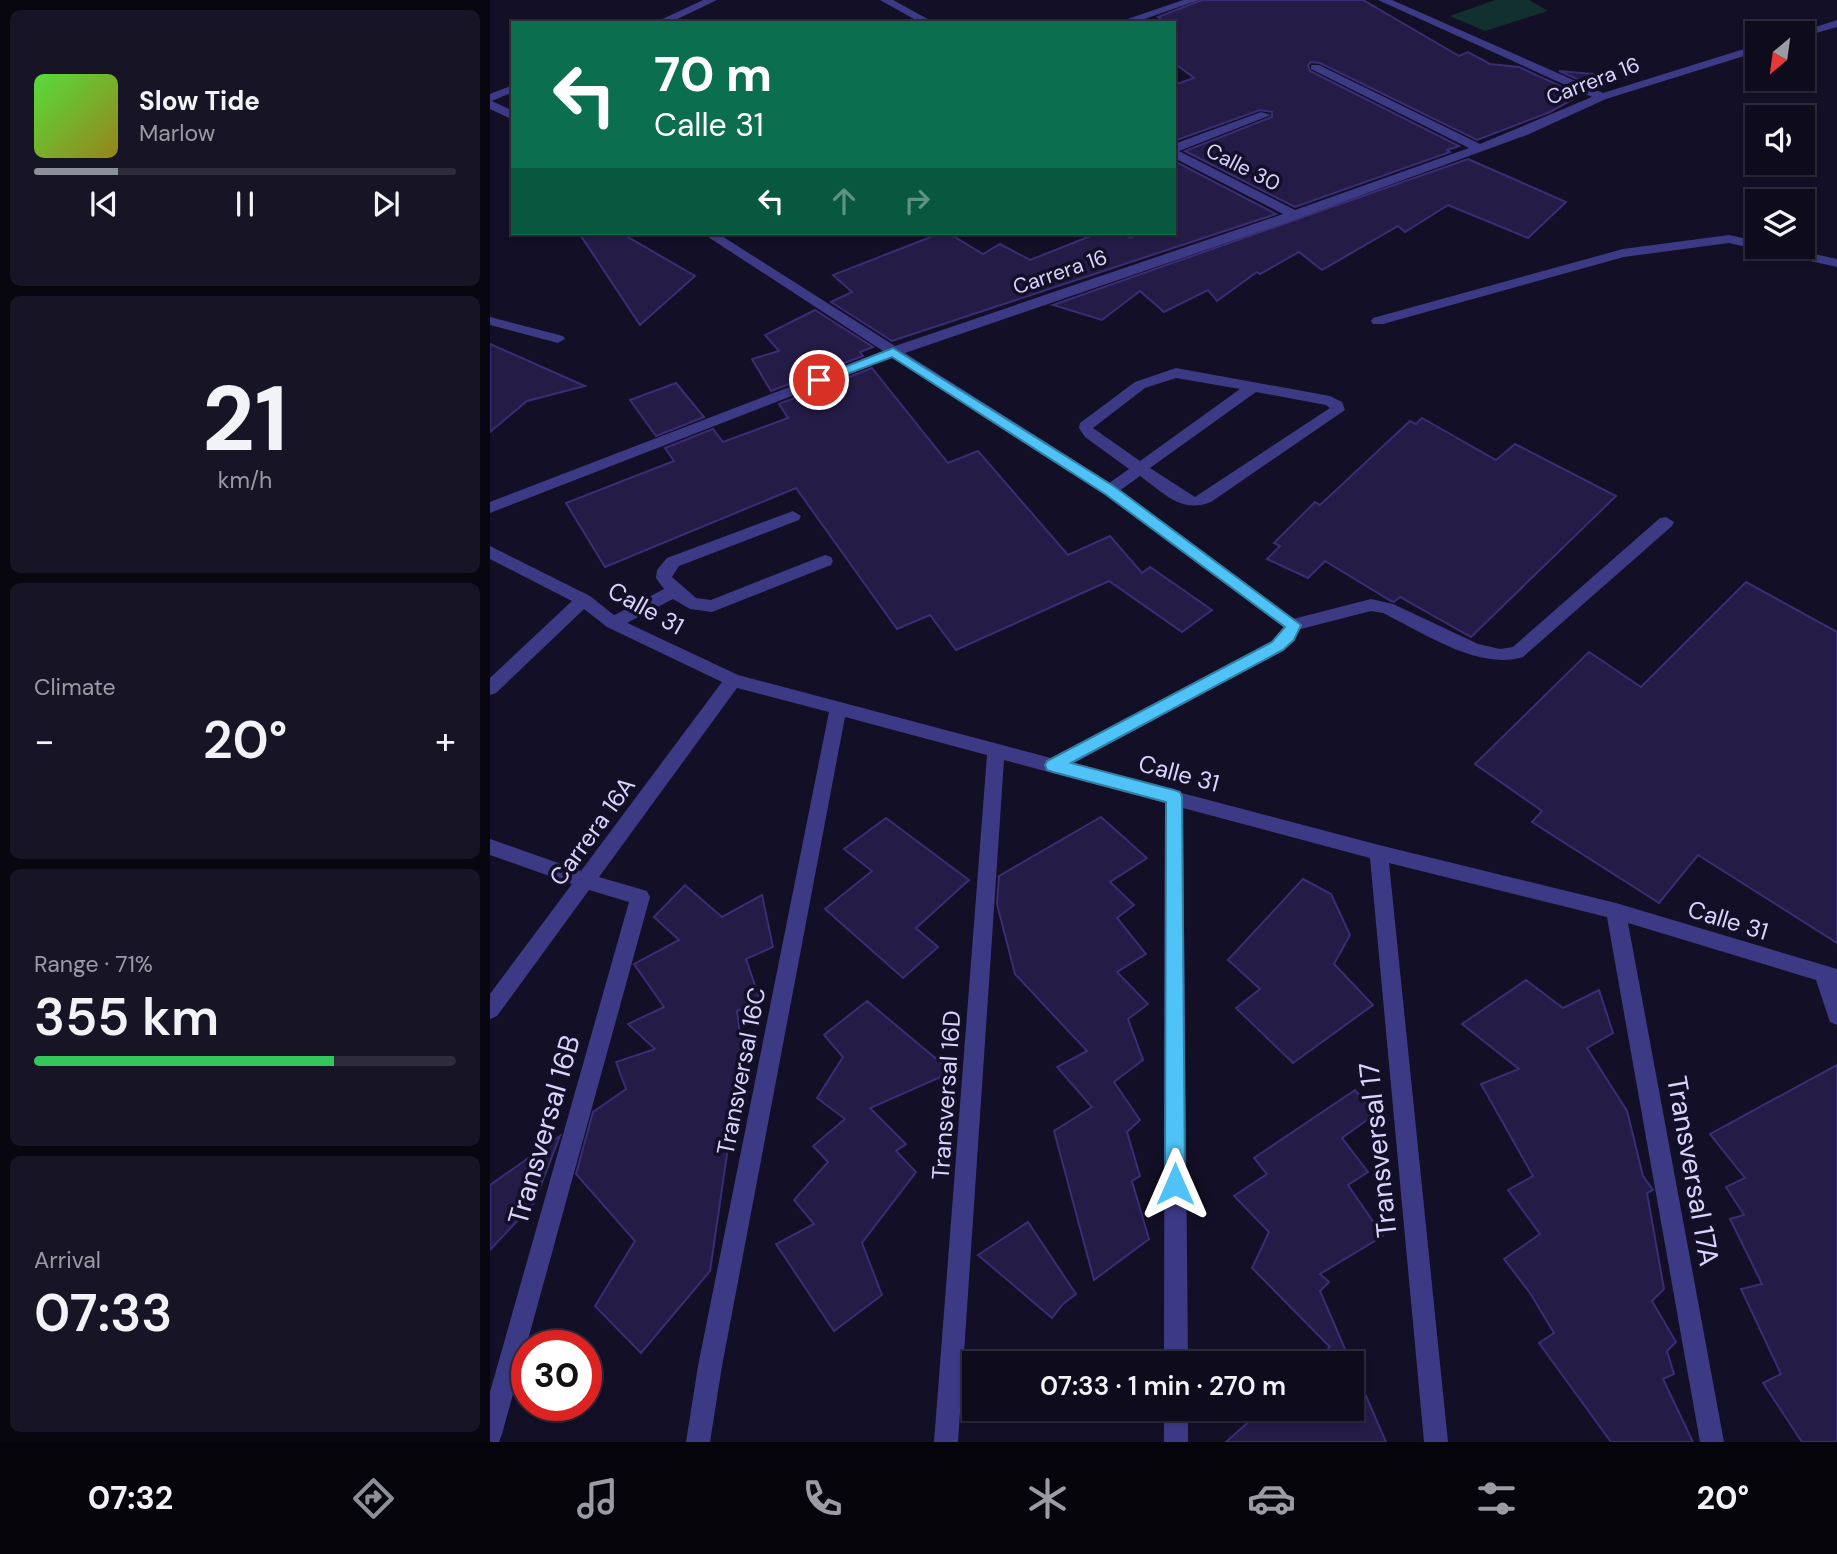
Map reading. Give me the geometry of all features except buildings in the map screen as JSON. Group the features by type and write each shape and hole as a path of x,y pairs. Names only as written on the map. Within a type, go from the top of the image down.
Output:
{"street":[{"path":"664,21 712,0"},
{"path":"885,0 926,21"},
{"path":"1127,21 1194,0"},
{"path":"1383,0 1602,97"},
{"path":"1815,30 1837,23"},
{"name":"Carrera 16","path":"493,505 893,352 1294,215 1479,148 1602,97 1745,52"},
{"path":"1315,66 1479,148"},
{"path":"490,98 511,89"},
{"path":"490,104 511,115"},
{"path":"1176,150 1265,115"},
{"name":"Calle 30","path":"1176,152 1294,215"},
{"path":"711,235 1110,490 1291,631"},
{"path":"1378,321 1623,253 1730,239 1745,242"},
{"path":"1815,258 1837,263"},
{"path":"490,321 558,339"},
{"path":"1176,373 1330,401 1337,405 1338,410 1196,502 1187,501 1140,469 1090,434 1086,428 1087,423 1145,382 1161,374 1176,373"},
{"path":"1110,490 1252,388"},
{"path":"793,516 673,562 665,570 663,578 685,603 699,607 712,606 825,561"},
{"path":"1053,765 1278,646 1291,631 1371,605 1387,608 1474,650 1500,655 1517,653 1666,522"},
{"name":"Calle 31","path":"490,552 584,600 613,623 733,680 1379,853 1616,911 1831,976"},
{"path":"613,623 675,591"},
{"path":"490,688 584,600"},
{"name":"Carrera 16A","path":"490,1010 733,680"},
{"name":"Transversal 16C","path":"698,1442 710,1366 838,710"},
{"name":"Transversal 16D","path":"946,1442 996,752"},
{"path":"1174,797 1176,1351"},
{"path":"490,847 586,881"},
{"name":"Transversal 17","path":"1379,853 1436,1442"},
{"name":"Transversal 16B","path":"490,1434 640,897 586,881"},
{"name":"Transversal 17A","path":"1616,911 1712,1442"},
{"path":"1831,976 1837,1016"},
{"path":"1176,1421 1176,1442"}],"green space":[{"path":"1495,0 1529,0 1548,11 1485,31 1450,16"}],"route":[{"path":"819,380 893,352 1110,490 1293,625 1288,636 1278,646 1053,765 1174,797 1175,1184"}]}
